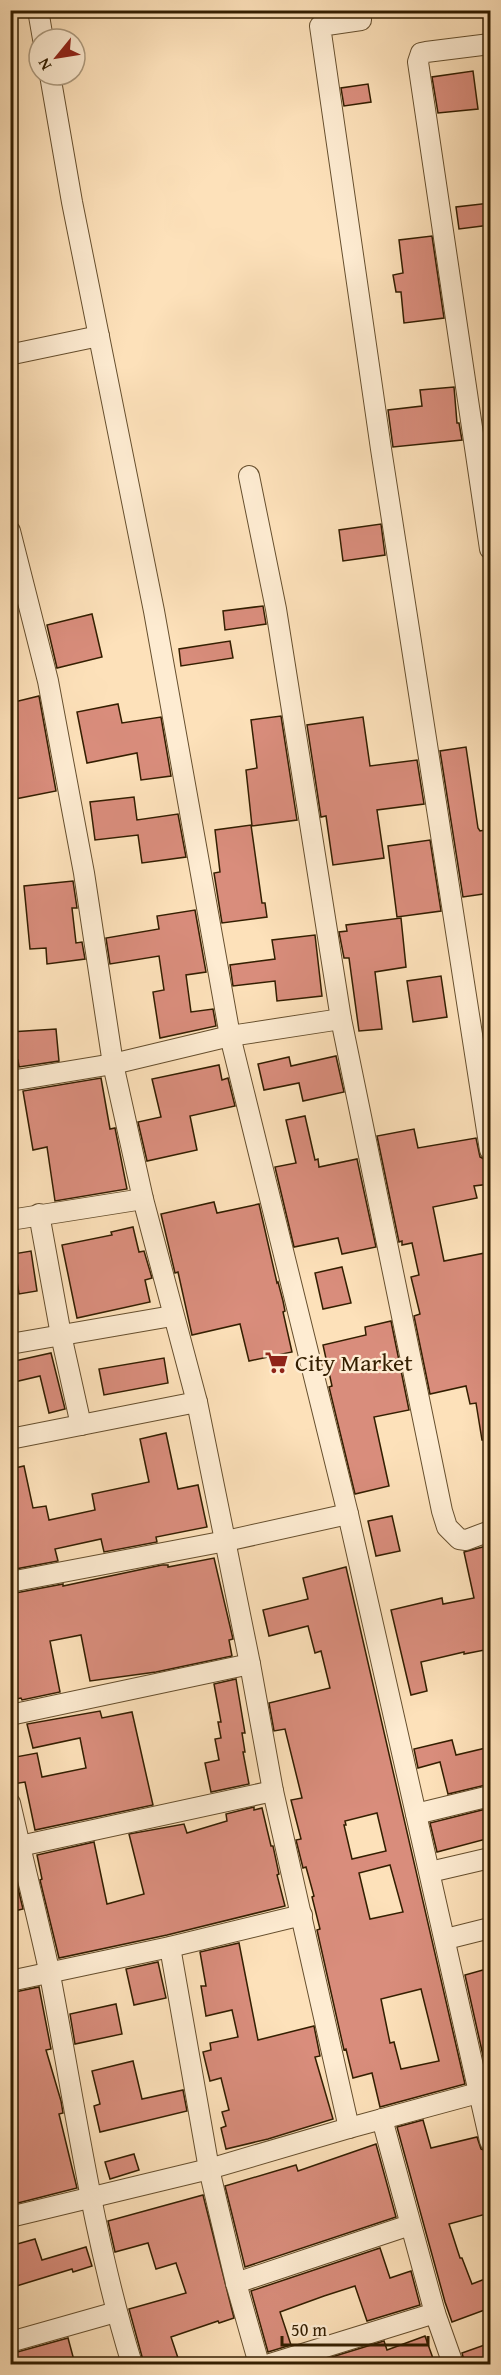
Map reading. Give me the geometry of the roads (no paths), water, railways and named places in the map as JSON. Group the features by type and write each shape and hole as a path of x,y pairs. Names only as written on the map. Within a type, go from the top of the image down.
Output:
{"street":[{"path":"39,10 42,27"},
{"path":"361,20 320,26 381,449 490,1150"},
{"path":"490,44 421,53 418,62 488,520 490,549"},
{"path":"52,87 156,623 230,1035 348,1514 416,1814 484,2091 490,2141"},
{"path":"13,354 99,336"},
{"path":"249,476 276,609 341,1019 442,1511 447,1527 459,1539 466,1540 490,1531"},
{"path":"10,531 50,692 84,873 113,1064 172,1316 197,1402 226,1541 273,1791 349,2128"},
{"path":"10,1081 113,1064 230,1035 341,1019"},
{"path":"10,1220 143,1198"},
{"path":"39,1214 61,1335 81,1425"},
{"path":"10,1344 172,1316"},
{"path":"10,1439 197,1402"},
{"path":"10,1582 226,1541 348,1514"},
{"path":"10,1715 250,1664"},
{"path":"15,1847 273,1791"},
{"path":"416,1814 490,1796"},
{"path":"10,1803 15,1847 49,1973 91,2198 116,2312 132,2364"},
{"path":"430,1872 490,1858"},
{"path":"10,1981 170,1947 302,1915"},
{"path":"446,1939 490,1928"},
{"path":"170,1947 209,2169 236,2283 259,2364"},
{"path":"10,2217 209,2169 484,2091"},
{"path":"382,2119 435,2313 453,2364"},
{"path":"236,2283 410,2225"},
{"path":"10,2342 116,2312"},
{"path":"270,2364 435,2313"}],"place":[{"name":"City Market","path":"277,1363"}]}
